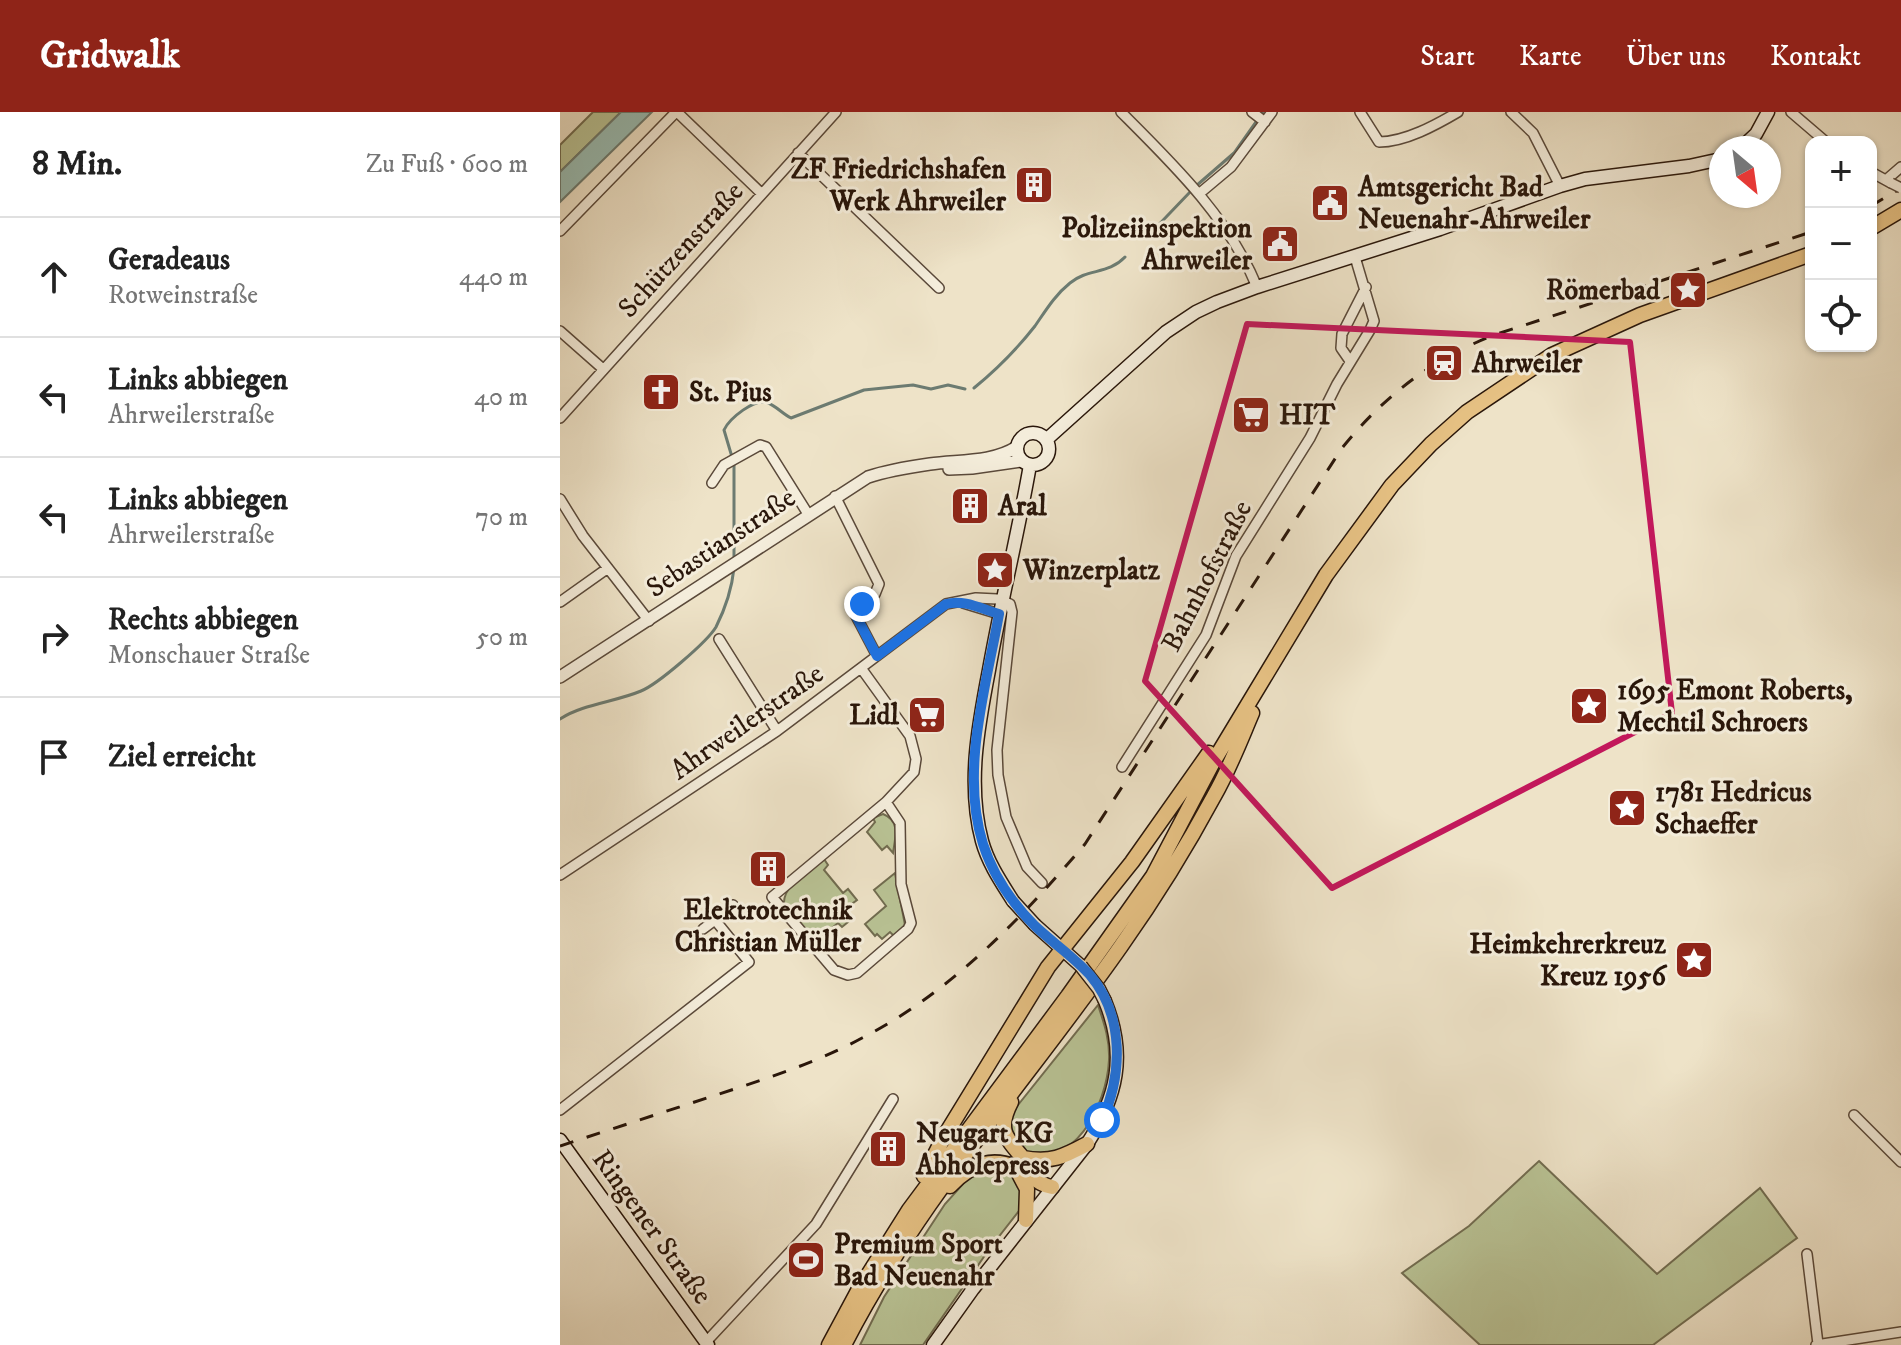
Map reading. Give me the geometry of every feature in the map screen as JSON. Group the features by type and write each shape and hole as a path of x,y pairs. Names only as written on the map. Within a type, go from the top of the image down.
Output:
{"main road":[{"path":"1754,136 1768,112"},
{"path":"1046,440 1166,332 1196,312 1257,287 1355,257 1560,186 1585,179 1709,162"},
{"path":"1877,224 1901,210"},
{"path":"894,1233 1153,876 1212,764 1326,575 1392,485 1467,412 1525,371 1583,340 1640,315 1805,256"},
{"path":"933,1345 1087,1144 1110,1103 1115,1083 1117,1038 1105,1001 1092,978 1013,901 994,872 983,843 975,785 979,726 1026,463 1017,447 1026,435 1037,434 1046,440 1049,450 1045,460 1026,463"},
{"path":"829,1345 894,1233 944,1137 1048,967 1132,862 1277,658"},
{"path":"844,1345 869,1298 920,1217 1122,944 1188,843 1216,793 1277,658"},
{"path":"1026,1220 1027,1189 1019,1162 1004,1132 1004,1117 1030,1068"},
{"name":"Ringener Straße","path":"560,1140 707,1343"},
{"path":"920,1217 971,1168 994,1162 1042,1161 1063,1157 1087,1144"},
{"path":"1019,1162 1042,1185 1052,1187"}],"street":[{"path":"560,231 676,112 762,194"},
{"name":"Schützenstraße","path":"560,418 836,112"},
{"path":"1121,112 1196,189 1248,263 1257,287"},
{"path":"1196,189 1231,167 1259,117 1272,112"},
{"path":"1360,112 1374,137 1379,142 1387,142 1424,129 1458,112"},
{"path":"1511,112 1533,133 1560,186"},
{"path":"1791,112 1819,136"},
{"path":"798,153 939,288"},
{"path":"1888,182 1901,167"},
{"path":"1877,176 1901,188"},
{"name":"Bahnhofstraße","path":"1122,767 1206,635 1236,556 1310,438 1374,321 1355,257"},
{"path":"1350,361 1341,348 1342,334 1366,287"},
{"path":"560,331 603,369"},
{"path":"712,483 732,461 755,446 766,447 808,514"},
{"name":"Sebastianstraße","path":"972,464 1017,447"},
{"name":"Sebastianstraße","path":"560,677 868,477 888,470 916,467 1026,463"},
{"path":"835,496 879,584 875,594 856,609 855,614 877,656"},
{"path":"560,499 572,521 649,621"},
{"path":"560,602 608,568"},
{"name":"Ahrweilerstraße","path":"560,875 777,731 946,604 955,602 1000,608"},
{"path":"1000,608 1010,604 1013,619 997,750 998,775 1006,817 1027,867 1042,883"},
{"path":"719,639 777,731"},
{"path":"861,668 910,736 915,748 914,772 886,802 772,897 840,974 857,973 911,923 901,884 900,823 886,802"},
{"path":"703,929 733,905"},
{"path":"560,1110 749,962 715,920"},
{"name":"Ringener Straße","path":"707,1343 816,1224 893,1099"},
{"path":"1854,1115 1901,1162"},
{"path":"1807,1254 1817,1345 1901,1332"}],"highlighted area":[{"path":"1247,324 1630,342 1672,713 1332,888 1145,681"}],"green space":[{"path":"593,112 621,112 560,172 560,145"},
{"path":"883,814 895,825 893,853 887,846 882,850 867,832 875,822 873,818"},
{"path":"824,859 828,865 824,870 843,893 848,889 857,900 841,912 848,922 842,927 838,923 817,940 818,946 784,905 787,891 792,885"},
{"path":"895,873 905,925 894,936 890,932 882,939 865,924 886,906 874,890"},
{"path":"1098,1005 1108,1039 1109,1060 1107,1078 1094,1115 1071,1144 1056,1153 1039,1155 1020,1149 1010,1126 1014,1110"},
{"path":"1539,1161 1657,1274 1760,1188 1797,1238 1653,1345 1480,1345 1402,1273 1469,1226"},
{"path":"989,1168 1006,1171 1016,1178 1022,1207 923,1345 860,1345 884,1297 945,1204 971,1175"}],"water":[{"path":"621,112 652,112 560,202 560,172"}],"waterway":[{"path":"1196,186 1234,153 1263,112"},
{"path":"1146,238 1191,191"},
{"path":"974,388 1021,343 1065,288 1077,278 1112,267 1125,257"},
{"path":"732,457 724,430 737,415 756,403 768,403 791,418 864,390 913,385 931,389 948,385 965,389"},
{"path":"734,464 734,560"},
{"path":"560,719 641,691 682,662 716,627 728,598 734,568"}],"railway":[{"path":"1877,202 1901,188"},
{"path":"560,1146 753,1083 827,1055 894,1020 983,952 1085,844 1342,448 1375,412 1411,380 1452,355 1497,334 1805,234"}],"place":[{"name":"ZF Friedrichshafen Werk Ahrweiler","path":"1034,185"},
{"name":"Amtsgericht Bad Neuenahr-Ahrweiler","path":"1330,203"},
{"name":"Polizeiinspektion Ahrweiler","path":"1280,244"},
{"name":"Römerbad","path":"1688,290"},
{"name":"Ahrweiler","path":"1444,363"},
{"name":"St. Pius","path":"661,392"},
{"name":"HIT","path":"1251,415"},
{"name":"Aral","path":"970,506"},
{"name":"Winzerplatz","path":"995,570"},
{"name":"1695 Emont Roberts, Mechtil Schroers","path":"1589,706"},
{"name":"Lidl","path":"927,715"},
{"name":"1781 Hedricus Schaeffer","path":"1627,808"},
{"name":"Elektrotechnik Christian Müller","path":"768,869"},
{"name":"Heimkehrerkreuz Kreuz 1956","path":"1694,960"},
{"name":"Neugart KG Abholepress","path":"888,1149"},
{"name":"Premium Sport Bad Neuenahr","path":"806,1260"}],"route":[{"path":"862,604 855,614 877,656 946,604 973,605 999,614 976,754 977,813 983,843 994,872 1013,901 1081,966 1105,1001 1117,1038 1117,1052 1115,1083 1102,1120"}]}
